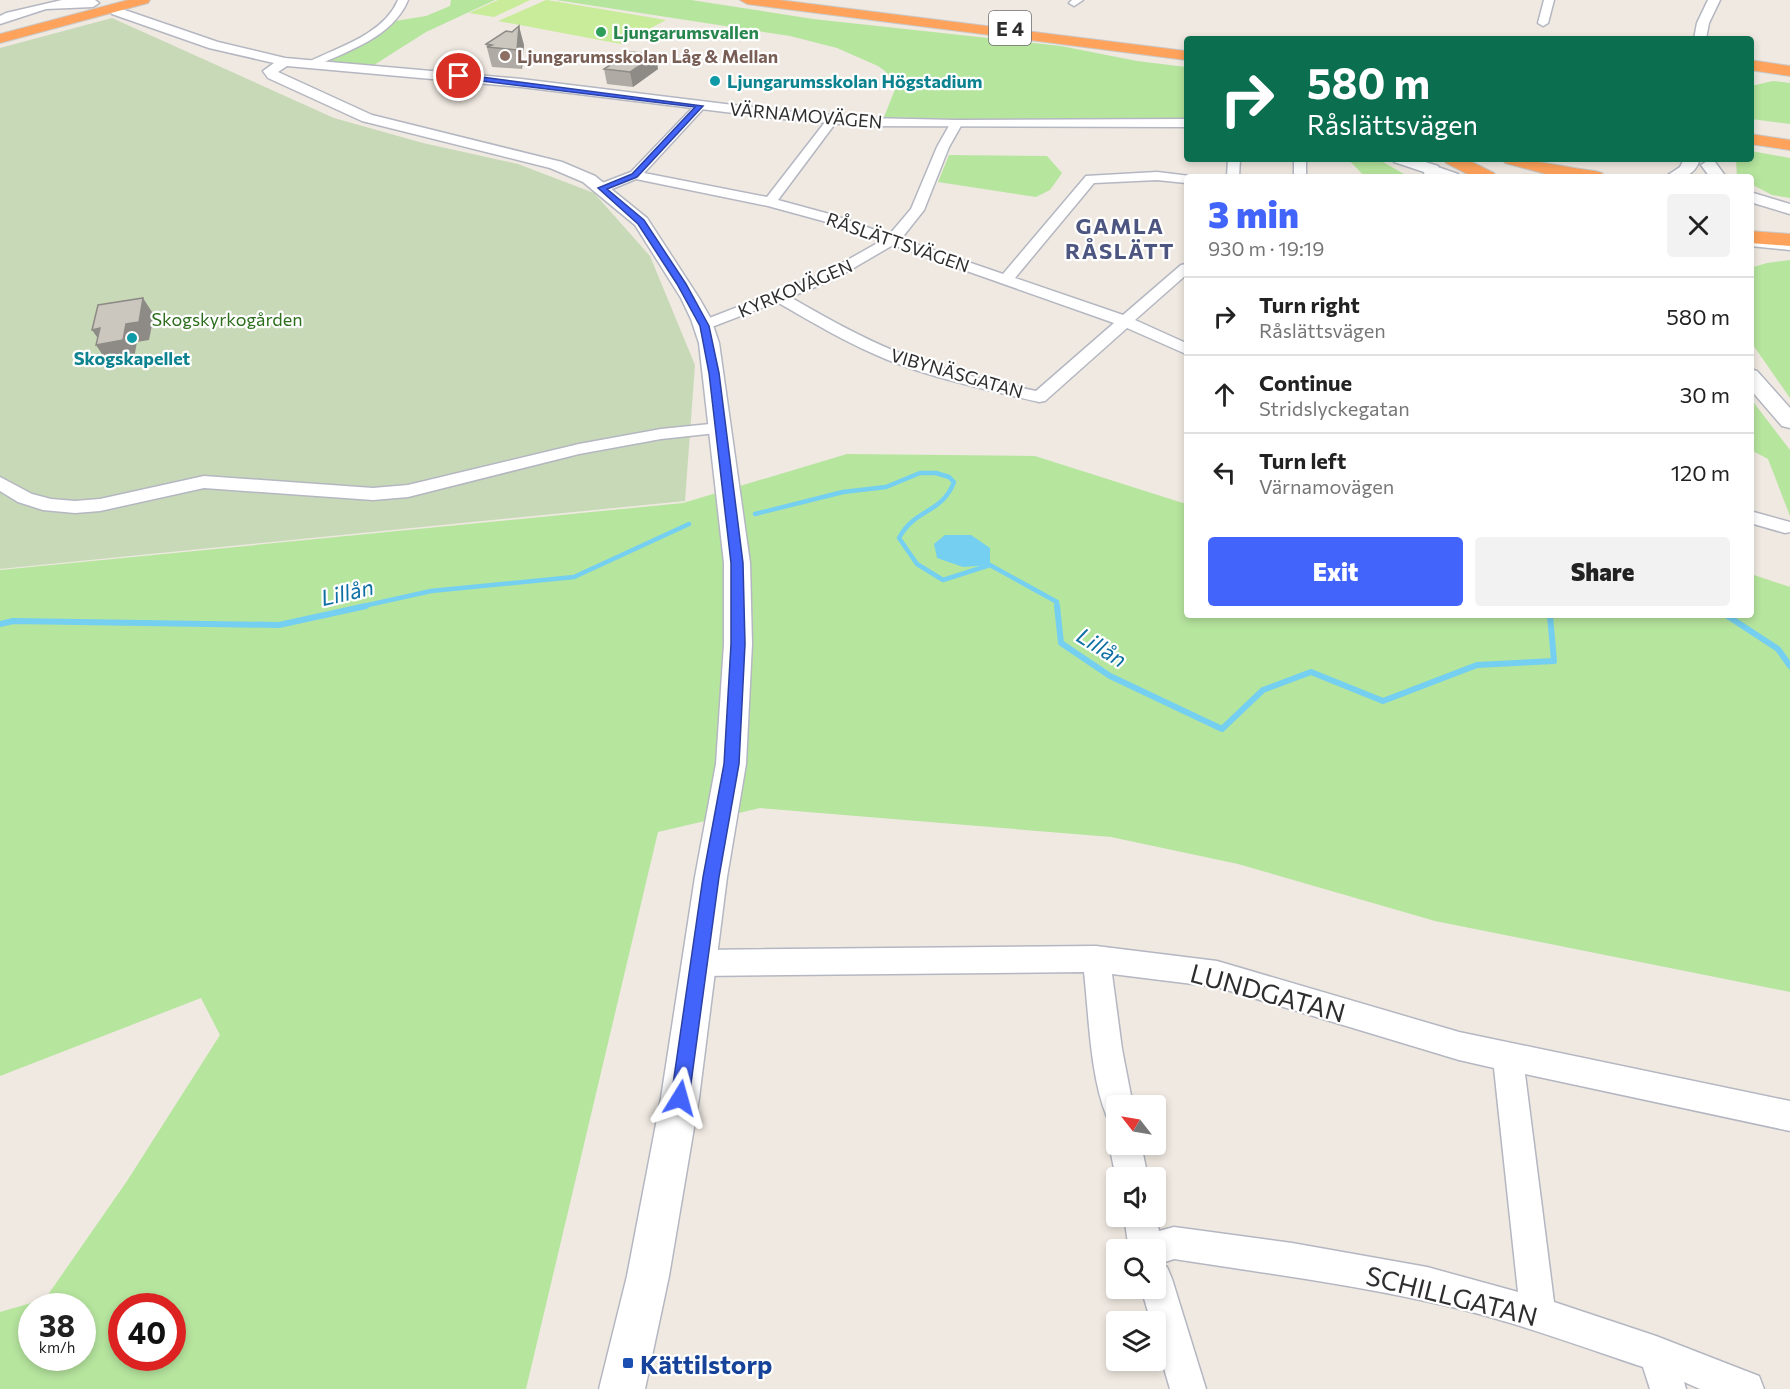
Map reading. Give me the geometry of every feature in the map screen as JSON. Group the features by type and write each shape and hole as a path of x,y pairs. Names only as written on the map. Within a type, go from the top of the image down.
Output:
{"highway":[{"path":"0,37 128,0"},
{"path":"0,37 143,0"},
{"name":"E 4","path":"747,0 1184,57"},
{"path":"787,0 834,6"},
{"name":"E 4","path":"802,0 834,6 1184,50"},
{"path":"1754,66 1790,75"},
{"path":"1754,70 1790,75"},
{"path":"1754,77 1790,75"},
{"path":"1754,126 1790,130"},
{"path":"1754,133 1790,138"},
{"path":"1754,141 1790,146"},
{"path":"1458,162 1481,174"},
{"path":"1498,162 1537,174"},
{"path":"1521,162 1547,170 1574,174"},
{"path":"1754,237 1790,240"}],"street":[{"path":"312,64 380,29 400,11 404,0"},
{"path":"1543,23 1549,0"},
{"path":"1701,36 1703,23 1714,0"},
{"path":"1713,36 1714,23 1724,0"},
{"path":"0,20 25,9 49,3 89,2"},
{"name":"VÄRNAMOVÄGEN","path":"116,11 213,45 285,62 521,83 700,106 833,119 956,124 1184,123"},
{"path":"285,62 270,71 273,75 358,114 393,126 556,165 584,176 602,188 641,222 685,289 704,326 711,354 737,563 738,644 731,764 711,877 680,1098 648,1276 622,1389"},
{"path":"602,188 634,175 700,106"},
{"path":"770,202 833,119"},
{"name":"KYRKOVÄGEN","path":"704,326 828,278 892,240 917,210 943,147 956,124"},
{"path":"1400,162 1430,174"},
{"path":"1406,162 1430,174"},
{"path":"1680,174 1686,171 1692,162"},
{"name":"RÅSLÄTTSVÄGEN","path":"634,175 770,202 892,240 1124,321 1184,348"},
{"path":"1004,279 1011,274 1090,179 1156,176 1184,179"},
{"path":"1754,198 1790,211"},
{"path":"1754,205 1790,211"},
{"path":"1754,213 1790,219"},
{"path":"1754,242 1790,246"},
{"path":"1124,321 1184,270"},
{"name":"VIBYNÄSGATAN","path":"780,297 856,340 909,363 971,382 1039,397 1124,321"},
{"path":"1754,380 1790,421"},
{"path":"0,483 42,505 70,509 99,506 182,485 204,482 373,494 408,491 579,449 661,434 720,428"},
{"path":"1754,518 1785,528"},
{"path":"1096,959 1107,1049 1116,1095"},
{"name":"LUNDGATAN","path":"699,963 1096,959 1218,974 1459,1046 1790,1116"},
{"path":"1508,1057 1538,1314"},
{"name":"SCHILLGATAN","path":"1166,1245 1174,1243 1292,1260 1427,1284 1538,1314 1656,1354 1746,1389"},
{"path":"1161,1299 1188,1389"},
{"path":"1656,1354 1668,1389"}],"green space":[{"path":"451,0 495,0 426,32 374,65 324,61 389,22 426,16 450,6"},
{"path":"498,0 530,0 494,17 469,13"},
{"name":"Ljungarumsvallen","path":"546,0 666,20 621,44 498,21"},
{"path":"556,0 691,0 813,19 1061,46 1137,61 1184,67 1184,118 884,117 896,87 885,71 837,48 790,36"},
{"name":"Skogskyrkogården","path":"112,18 334,118 423,143 518,164 594,193 650,256 695,365 685,501 0,569 0,48"},
{"path":"1773,81 1790,83 1790,124 1754,119 1754,85"},
{"path":"1754,152 1790,158 1790,198 1772,195 1754,186 1754,174 1737,174 1736,162 1754,162"},
{"path":"949,155 1047,156 1062,173 1050,190 1036,197 938,182"},
{"path":"1351,162 1383,162 1404,174 1362,174"},
{"path":"1790,260 1790,398 1754,346 1754,267"},
{"path":"1754,403 1790,450 1790,516 1768,459 1754,452"},
{"path":"847,454 1035,456 1184,503 1184,618 1754,618 1754,575 1790,587 1790,992 1435,921 1238,864 1111,837 760,808 658,832 526,1389 0,1389 0,1312 18,1307 18,1371 96,1371 96,1293 49,1293 127,1181 220,1035 201,998 0,1076 0,570 683,503"}],"water":[{"path":"945,535 971,535 990,548 990,565 963,567 937,558 934,544"}],"building":[{"path":"519,26 517,50 487,47 492,45 486,44 506,31 512,32"},
{"path":"630,52 656,54 630,72 604,69"},
{"path":"143,298 139,322 126,324 123,340 96,345 100,328 92,330 98,305"}],"waterway":[{"name":"Lillån","path":"755,514 843,492 886,487 920,473 936,473 949,477 954,482 949,492 936,506 905,528 899,538 917,564 943,580 990,565 1057,602 1057,606"},
{"name":"Lillån","path":"359,607 431,591 574,577 689,524"},
{"name":"Lillån","path":"0,624 13,621 279,625 366,606"},
{"name":"Lillån","path":"1057,606 1061,643 1110,676 1222,729 1263,690 1311,672 1383,701 1477,665 1554,661 1550,618"},
{"name":"Lillån","path":"1731,618 1778,649 1790,666"}],"place":[{"name":"Ljungarumsvallen","path":"601,32"},
{"name":"Ljungarumsskolan Låg & Mellan","path":"505,56"},
{"name":"Ljungarumsskolan Högstadium","path":"715,81"},
{"name":"Skogskapellet","path":"132,338"},
{"name":"Kättilstorp","path":"628,1363"}],"district":[{"name":"GAMLA RÅSLÄTT","path":"1120,238"}],"route":[{"path":"459,76 587,90 700,106 634,175 602,188 641,222 681,284 704,326 714,373 737,563 738,644 731,764 711,877 680,1098"}]}
